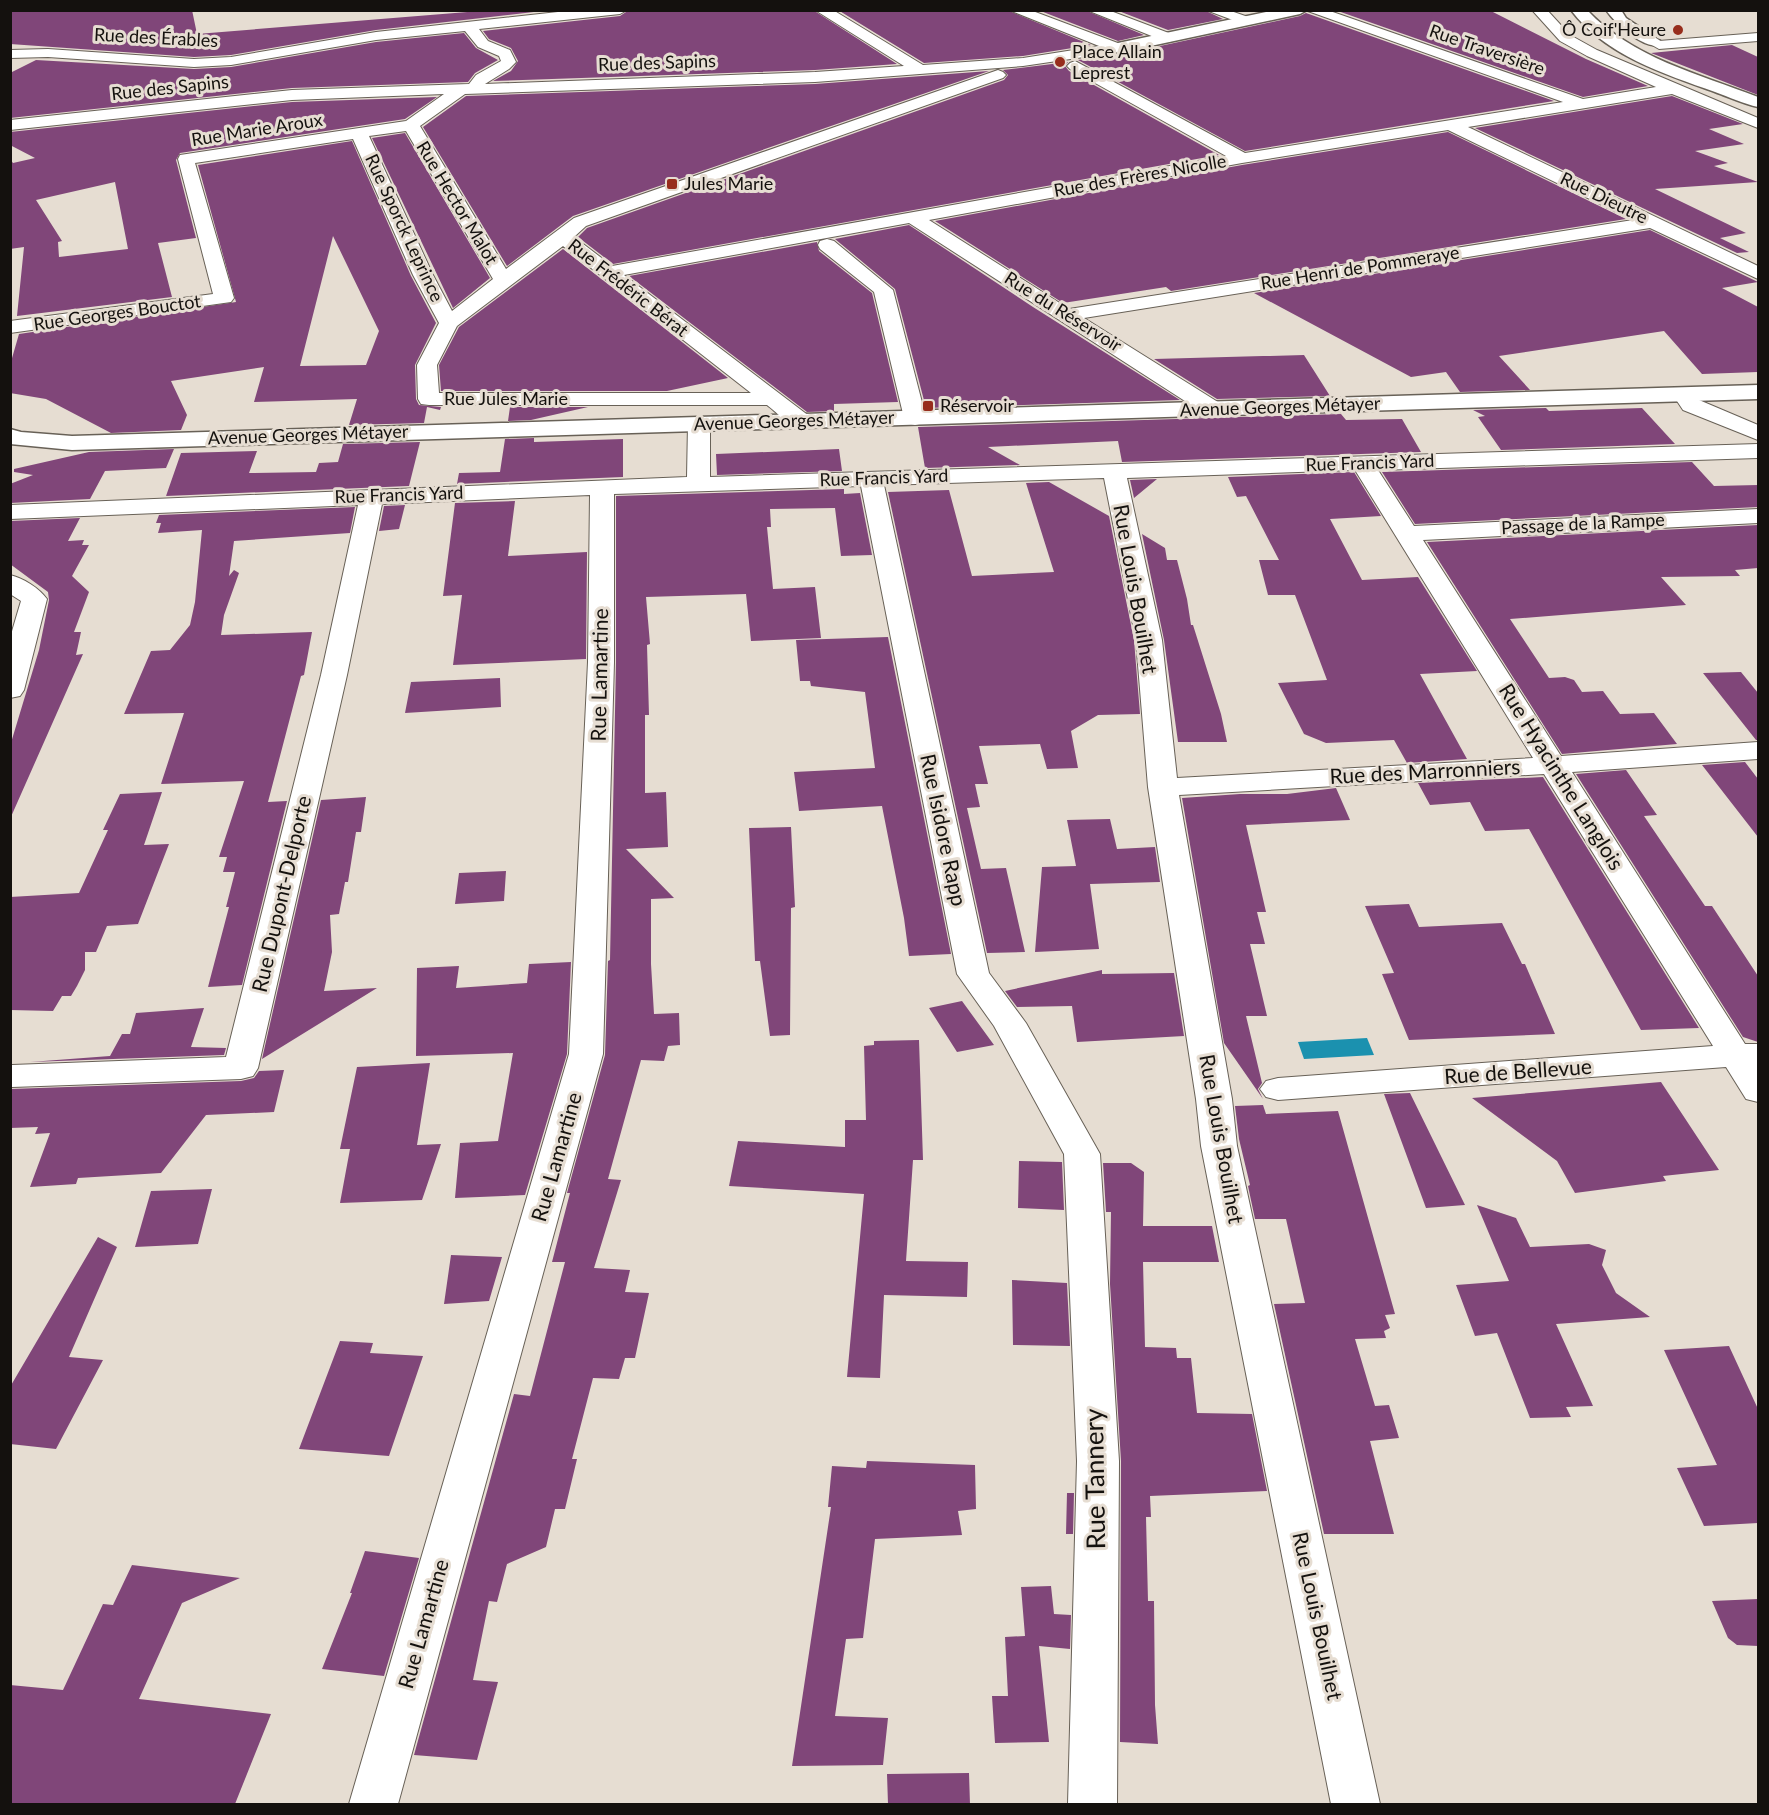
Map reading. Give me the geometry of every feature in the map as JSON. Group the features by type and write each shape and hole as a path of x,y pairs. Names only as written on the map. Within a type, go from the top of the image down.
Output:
{"street":[{"name":"Rue des Érables","path":"10,54 48,53 194,63 231,61 376,36 620,10"},
{"path":"822,10 921,70"},
{"path":"1016,10 1118,48"},
{"path":"1094,10 1169,38"},
{"path":"1214,10 1246,21"},
{"name":"Rue des Sapins","path":"10,125 292,95 472,84 815,77 1025,64 1169,38 1300,10"},
{"name":"Rue Traversière","path":"1312,10 1582,103"},
{"path":"1539,10 1565,38 1592,53 1673,90 1758,123"},
{"path":"1578,10 1585,20 1607,38 1641,57 1758,102"},
{"path":"1613,10 1621,21 1685,58"},
{"path":"448,74 472,84 509,62 505,53 483,44 469,27"},
{"path":"1659,45 1758,37"},
{"path":"1025,64 1075,66 1095,61 1100,56 1096,51"},
{"name":"Rue Frédéric Bérat","path":"801,421 563,237 580,222 1025,64"},
{"path":"1075,66 1242,159"},
{"path":"1736,77 1758,86"},
{"name":"Rue Marie Aroux","path":"224,298 186,159 411,125 472,84"},
{"name":"Rue des Frères Nicolle","path":"608,272 1242,159 1449,124 1673,90"},
{"name":"Rue Dieutre","path":"1449,124 1758,273"},
{"name":"Rue Hector Malot","path":"411,125 502,280"},
{"name":"Rue Sporck Leprince","path":"359,133 423,275 449,323"},
{"name":"Rue du Réservoir","path":"912,217 1213,409"},
{"name":"Rue Henri de Pommeraye","path":"1067,315 1654,222"},
{"name":"Rue Jules Marie","path":"563,237 502,280 449,323 427,365 429,399 771,399"},
{"path":"826,245 883,290 915,418"},
{"name":"Rue Georges Bouctot","path":"10,327 224,298"},
{"name":"Avenue Georges Métayer","path":"10,436 17,439 72,443 1758,392"},
{"path":"1684,395 1691,405 1758,433"},
{"path":"698,484 699,424"},
{"name":"Rue Francis Yard","path":"10,512 698,484 1758,451"},
{"name":"Rue Hyacinthe Langlois","path":"1362,463 1555,765 1748,1055 1758,1091"},
{"name":"Rue Louis Bouilhet","path":"1114,470 1149,640 1163,787 1214,1099 1219,1146 1356,1804"},
{"name":"Rue Isidore Rapp","path":"870,479 972,974 1009,1023 1082,1154"},
{"name":"Rue Lamartine","path":"373,1804 586,1054 601,662 602,488"},
{"name":"Rue Dupont-Delporte","path":"12,1076 241,1068 334,675 372,496"},
{"name":"Passage de la Rampe","path":"1407,534 1641,520 1758,516"},
{"path":"10,582 34,599 10,690"},
{"name":"Rue des Marronniers","path":"1163,787 1757,752"},
{"name":"Rue de Bellevue","path":"1278,1089 1748,1055"},
{"name":"Rue Tannery","path":"1082,1154 1098,1461 1093,1804"}],"water":[{"path":"1367,1038 1374,1055 1304,1059 1298,1042"}],"building":[{"path":"10,10 192,10 197,34 492,10 551,10 376,30 231,55 194,57 10,44"},
{"path":"629,10 813,10 897,64 815,70 493,81 511,71 518,61 511,48 489,39 483,31 620,16"},
{"path":"838,10 1007,10 1091,45 1023,56 924,63"},
{"path":"1038,10 1085,10 1144,35 1118,41"},
{"path":"1116,10 1204,10 1223,19 1168,30"},
{"path":"1335,10 1489,10 1586,59 1648,86 1583,97"},
{"path":"1306,13 1554,101 1245,151 1078,60 1118,55"},
{"path":"464,33 476,48 498,60 475,73 468,82 292,88 10,118 10,73 36,60 194,69 231,67 376,42"},
{"path":"1732,45 1758,57 1758,95 1651,53"},
{"path":"1068,62 1065,66 1069,71 1219,155 613,264 578,237 587,228 1004,80 1008,75 1003,70"},
{"path":"989,71 573,216 507,266 423,127 466,96 815,84"},
{"path":"1672,96 1743,124 1709,129 1744,144 1695,151 1728,163 1714,166 1758,182 1655,189 1746,233 1720,238 1749,252 1737,253 1475,128"},
{"path":"437,97 405,119 180,153 176,160 196,238 158,243 172,297 17,316 24,247 10,249 10,159 13,163 35,158 10,145 10,132 292,102","holes":["115,182 128,249 59,257 58,242 62,241 36,200"]},
{"path":"1448,132 1626,219 1171,291 1166,287 1063,303 935,221 1242,165"},
{"path":"405,133 490,278 453,308 372,138"},
{"path":"352,141 411,276 436,323 415,365 416,399 419,405 441,407 440,410 427,407 424,423 349,425 357,399 254,402 264,367 171,381 187,415 181,430 111,433 46,399 10,393 10,365 19,334 236,302 198,165","holes":["333,236 379,331 366,365 300,366"]},
{"path":"909,225 1180,400 926,408 895,289 835,239"},
{"path":"1650,230 1758,282 1722,288 1758,307 1758,372 1702,374 1664,331 1499,356 1530,390 1460,392 1446,372 1411,377 1254,293"},
{"path":"817,242 819,251 872,293 898,402 834,404 834,411 807,412 629,276"},
{"path":"563,249 728,378 667,391 441,391 439,365 459,327"},
{"path":"1304,355 1330,396 1217,399 1154,359"},
{"path":"510,407 588,407 531,420 508,421"},
{"path":"1546,408 1549,411 1642,408 1675,444 1501,450 1478,417 1485,416 1473,410"},
{"path":"1341,414 1346,420 1402,419 1421,452 1122,462 1118,441 988,447 1020,465 925,468 918,427"},
{"path":"534,438 534,442 623,439 623,477 457,484 459,473 500,472 505,439"},
{"path":"420,442 409,486 166,496 181,453 257,451 249,473 316,472 319,463 338,462 343,444"},
{"path":"174,449 166,468 105,471 90,499 10,503 10,484 33,475 14,472 14,469 89,452"},
{"path":"839,449 842,471 717,475 716,454"},
{"path":"1692,462 1714,486 1758,485 1758,507 1415,524 1382,472"},
{"path":"1354,472 1381,516 1330,519 1362,580 1418,577 1477,671 1420,674 1467,759 1407,763 1394,740 1326,743 1304,734 1278,683 1327,680 1295,595 1268,595 1259,560 1279,560 1246,496 1237,497 1228,477"},
{"path":"1157,479 1134,498 1130,480"},
{"path":"1049,482 1109,516 1134,640 1140,714 1098,715 1071,731 1078,768 1047,769 1040,744 979,746 988,784 975,784 980,807 967,808 981,869 1006,868 1025,952 987,953 888,492 949,490 972,576 1054,572 1026,483"},
{"path":"844,489 844,494 860,493 872,555 841,556 835,508 770,509 771,527 767,527 773,589 815,587 821,638 751,641 746,594 646,597 650,644 647,645 649,715 645,715 645,793 666,792 668,847 626,849 674,898 651,899 651,964 654,1014 679,1013 680,1045 668,1046 664,1061 641,1060 608,1179 621,1180 594,1268 630,1270 625,1292 649,1293 635,1358 625,1358 619,1379 593,1378 572,1459 577,1459 565,1509 555,1509 546,1547 507,1564 497,1602 489,1601 473,1680 498,1682 477,1760 414,1755 514,1394 530,1396 565,1262 552,1262 570,1193 567,1193 605,1055 608,961 610,960 616,662 616,496"},
{"path":"515,501 508,556 587,552 586,659 453,665 462,595 443,596 455,503"},
{"path":"405,505 399,529 379,531 384,506"},
{"path":"355,507 350,533 234,541 229,576 234,570 239,573 224,615 221,635 312,632 304,675 301,676 268,802 287,801 242,985 208,987 229,907 226,907 235,872 223,872 227,857 219,857 244,781 161,784 184,713 124,714 151,651 170,650 190,625 195,602 202,530 158,533 161,523 156,523 159,515"},
{"path":"80,518 68,541 84,540 82,545 89,545 72,576 89,592 74,632 81,632 76,655 83,654 10,819 10,746 39,650 49,600 48,592 10,564 10,521"},
{"path":"1758,525 1758,568 1735,570 1740,576 1661,577 1686,605 1510,619 1549,678 1565,677 1574,680 1582,692 1603,691 1620,714 1654,713 1677,744 1562,754 1427,542"},
{"path":"1142,534 1165,548 1167,560 1177,560 1191,625 1193,625 1221,714 1227,742 1178,742 1164,640"},
{"path":"888,637 951,954 909,956 904,918 882,806 799,811 794,772 875,768 865,692 811,686 810,681 800,681 796,640"},
{"path":"1741,672 1758,693 1758,740 1703,673"},
{"path":"500,678 501,707 405,713 411,682"},
{"path":"1745,762 1758,779 1758,837 1702,765"},
{"path":"1626,770 1657,815 1644,816 1705,906 1712,906 1758,976 1758,1042 1743,1037 1576,774"},
{"path":"1543,777 1699,1028 1641,1030 1529,829 1485,831 1470,802 1430,805 1418,783"},
{"path":"1336,788 1350,820 1246,825 1266,912 1257,912 1265,944 1250,944 1267,1016 1246,1016 1262,1083 1258,1089 1263,1099 1224,1043 1182,798 1287,794"},
{"path":"162,792 144,845 169,844 138,924 107,926 96,952 85,952 85,970 71,996 62,996 53,1011 10,1010 10,897 79,893 108,830 103,830 120,794"},
{"path":"366,797 361,832 356,832 348,882 345,882 339,914 330,915 332,952 324,991 377,988 262,1059 321,800"},
{"path":"1110,819 1117,849 1155,847 1160,882 1090,884 1099,949 1035,952 1042,867 1076,866 1067,820"},
{"path":"791,827 795,907 791,908 790,1035 770,1036 760,961 755,961 749,828"},
{"path":"506,871 504,901 455,904 459,873"},
{"path":"1409,904 1419,927 1502,923 1522,964 1525,964 1555,1034 1409,1040 1382,974 1394,973 1365,906"},
{"path":"571,962 567,1054 525,1195 455,1198 460,1143 498,1141 513,1053 416,1056 417,968 459,966 456,988 527,983 529,964"},
{"path":"1102,970 1102,974 1174,973 1184,1036 1077,1042 1072,1006 1017,1007 1005,991"},
{"path":"962,1001 994,1045 957,1052 929,1008"},
{"path":"204,1008 191,1047 226,1048 224,1055 30,1062 110,1056 122,1034 130,1034 136,1013"},
{"path":"919,1040 923,1160 913,1160 906,1261 968,1262 967,1297 884,1295 880,1378 847,1377 864,1194 729,1186 738,1141 845,1147 845,1120 866,1120 864,1046 874,1045 874,1041"},
{"path":"430,1063 417,1145 441,1144 422,1200 340,1203 350,1149 340,1149 357,1067"},
{"path":"284,1070 274,1112 206,1115 161,1173 78,1178 76,1184 30,1187 50,1133 35,1134 38,1127 10,1128 10,1089 241,1081 254,1078 259,1071"},
{"path":"1661,1082 1719,1170 1663,1176 1666,1181 1575,1193 1557,1161 1472,1098"},
{"path":"1410,1093 1465,1205 1426,1208 1384,1094"},
{"path":"1263,1105 1266,1114 1338,1111 1395,1314 1385,1315 1390,1328 1384,1331 1386,1338 1355,1339 1375,1406 1389,1405 1399,1438 1370,1441 1394,1534 1324,1534 1274,1304 1305,1303 1286,1219 1255,1219 1239,1139 1235,1106"},
{"path":"1019,1161 1062,1162 1064,1210 1018,1208"},
{"path":"1103,1163 1131,1163 1144,1172 1143,1226 1212,1226 1219,1262 1143,1262 1145,1347 1176,1348 1177,1358 1191,1358 1197,1413 1252,1414 1267,1491 1150,1496 1151,1517 1146,1517 1148,1601 1154,1601 1155,1705 1158,1744 1120,1742 1121,1461 1110,1284 1111,1212 1106,1212"},
{"path":"212,1189 198,1244 135,1247 151,1191"},
{"path":"1477,1205 1516,1218 1530,1247 1589,1244 1606,1250 1602,1265 1616,1293 1650,1317 1556,1324 1593,1406 1566,1407 1571,1417 1530,1418 1497,1333 1475,1336 1456,1285 1509,1281"},
{"path":"98,1237 117,1247 69,1357 103,1360 56,1449 10,1444 10,1387"},
{"path":"451,1255 502,1257 489,1301 444,1304"},
{"path":"1012,1280 1067,1283 1070,1346 1013,1345"},
{"path":"340,1341 373,1343 370,1353 423,1356 389,1456 299,1449"},
{"path":"1729,1346 1758,1409 1758,1523 1704,1526 1677,1468 1717,1465 1664,1350"},
{"path":"867,1461 975,1465 976,1509 958,1511 962,1535 875,1539 863,1638 846,1639 835,1716 888,1718 883,1765 792,1766 831,1507 828,1507 832,1466 866,1468"},
{"path":"1067,1493 1074,1493 1073,1534 1066,1534"},
{"path":"365,1551 419,1558 384,1676 322,1669 352,1593 350,1593"},
{"path":"132,1565 240,1578 182,1603 139,1699 271,1714 235,1804 10,1804 10,1685 63,1690 103,1604 113,1605"},
{"path":"1051,1586 1054,1614 1071,1615 1070,1649 1039,1646 1049,1742 995,1743 992,1696 1008,1696 1005,1637 1025,1636 1021,1587"},
{"path":"1758,1599 1758,1646 1737,1645 1728,1638 1712,1601"},
{"path":"969,1773 970,1804 888,1804 887,1774"}],"place":[{"name":"Ô Coif'Heure","path":"1678,30"},
{"name":"Place Allain Leprest","path":"1060,62"},
{"name":"Jules Marie","path":"672,184"},
{"name":"Réservoir","path":"928,406"}]}
